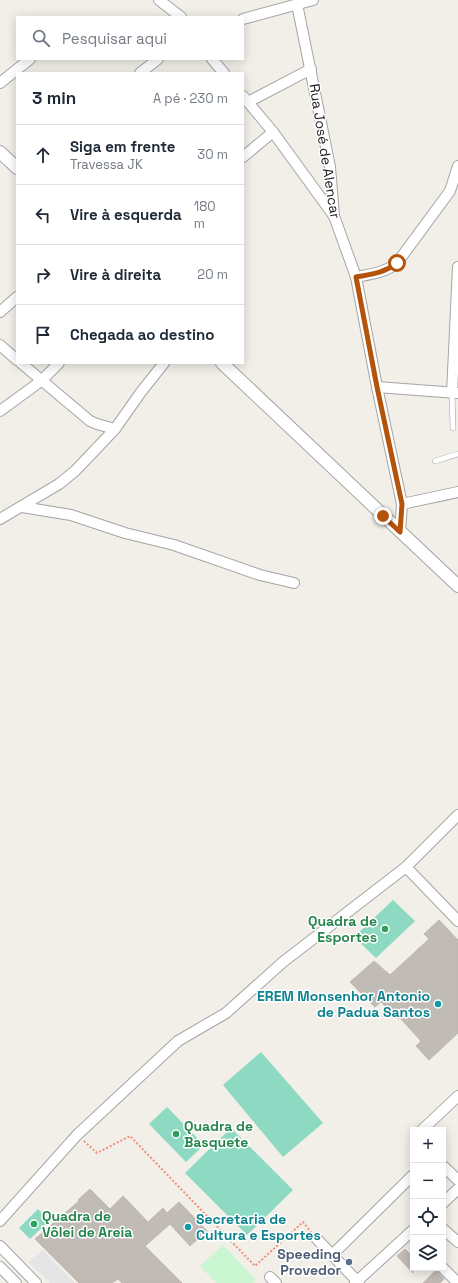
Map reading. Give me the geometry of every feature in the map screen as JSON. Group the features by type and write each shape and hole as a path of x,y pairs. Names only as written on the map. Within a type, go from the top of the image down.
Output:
{"street":[{"path":"159,0 180,16"},
{"path":"244,19 313,0"},
{"name":"Rua José de Alencar","path":"297,4 330,167 334,216 356,277 377,387 402,504 400,532"},
{"path":"0,83 29,60"},
{"path":"141,72 157,60"},
{"path":"213,60 223,72"},
{"path":"311,69 246,99 273,132 334,216"},
{"path":"244,156 273,132"},
{"path":"0,152 16,167"},
{"path":"356,277 379,273 389,269 397,263 446,197 450,190 458,166"},
{"path":"377,387 455,393 458,267"},
{"path":"0,312 16,298"},
{"path":"0,345 16,359"},
{"path":"22,364 90,421 115,429"},
{"path":"0,411 41,381 58,364"},
{"path":"0,519 58,484 75,471 115,429 163,364"},
{"path":"223,364 458,586"},
{"path":"402,504 458,492"},
{"path":"22,507 71,515 125,533 174,545 260,575 294,583"},
{"path":"0,1221 77,1135 178,1042 226,1013 283,962 347,911 406,867 458,814"},
{"path":"406,867 458,921"},
{"path":"425,1127 458,1096"},
{"path":"446,1169 458,1180"},
{"path":"333,1254 410,1178"},
{"path":"446,1200 458,1189"},
{"path":"446,1232 458,1242"},
{"path":"316,1238 333,1254 357,1282 411,1235"},
{"path":"0,1246 36,1283"},
{"path":"0,1267 16,1283"},
{"path":"446,1271 458,1283"}],"lane":[{"path":"452,428 455,393"},
{"path":"435,461 458,454"}],"path":[{"path":"77,1135 97,1153 130,1136 255,1266 303,1222 316,1238"}],"green space":[{"name":"Quadra de Esportes","path":"393,900 415,921 376,958 354,937"},
{"path":"261,1052 323,1123 283,1157 223,1085"},
{"name":"Quadra de Basquete","path":"167,1107 204,1145 186,1162 149,1124"},
{"path":"231,1128 293,1190 247,1235 185,1173"},
{"name":"Quadra de Vôlei de Areia","path":"38,1209 49,1221 30,1239 19,1228"},
{"path":"223,1245 256,1280 253,1283 216,1283 200,1266"}],"shaded area":[{"path":"43,1250 75,1283 50,1283 29,1262"}],"building":[{"name":"EREM Monsenhor Antonio de Padua Santos","path":"439,920 458,940 458,1033 429,1060 416,1046 421,1041 400,1018 398,1019 381,1002 375,1007 350,982 374,961 390,975 429,939 424,934"},
{"path":"90,1189 110,1209 123,1196 148,1222 163,1208 167,1213 179,1202 209,1233 202,1240 200,1237 190,1246 170,1224 145,1246 182,1283 122,1283 118,1279 112,1283 79,1283 35,1239 79,1201 78,1200"},
{"path":"405,1249 410,1254 410,1270 397,1256"},
{"path":"435,1271 437,1271 444,1279 440,1283 423,1283"}],"place":[{"name":"Quadra de Esportes","path":"385,929"},
{"name":"EREM Monsenhor Antonio de Padua Santos","path":"438,1004"},
{"name":"Quadra de Basquete","path":"176,1134"},
{"name":"Quadra de Vôlei de Areia","path":"34,1224"},
{"name":"Secretaria de Cultura e Esportes","path":"188,1227"},
{"name":"Speeding Provedor","path":"349,1262"}],"route":[{"path":"383,516 400,532 402,522 402,504 377,387 356,277 379,273 389,269 397,263"}]}
